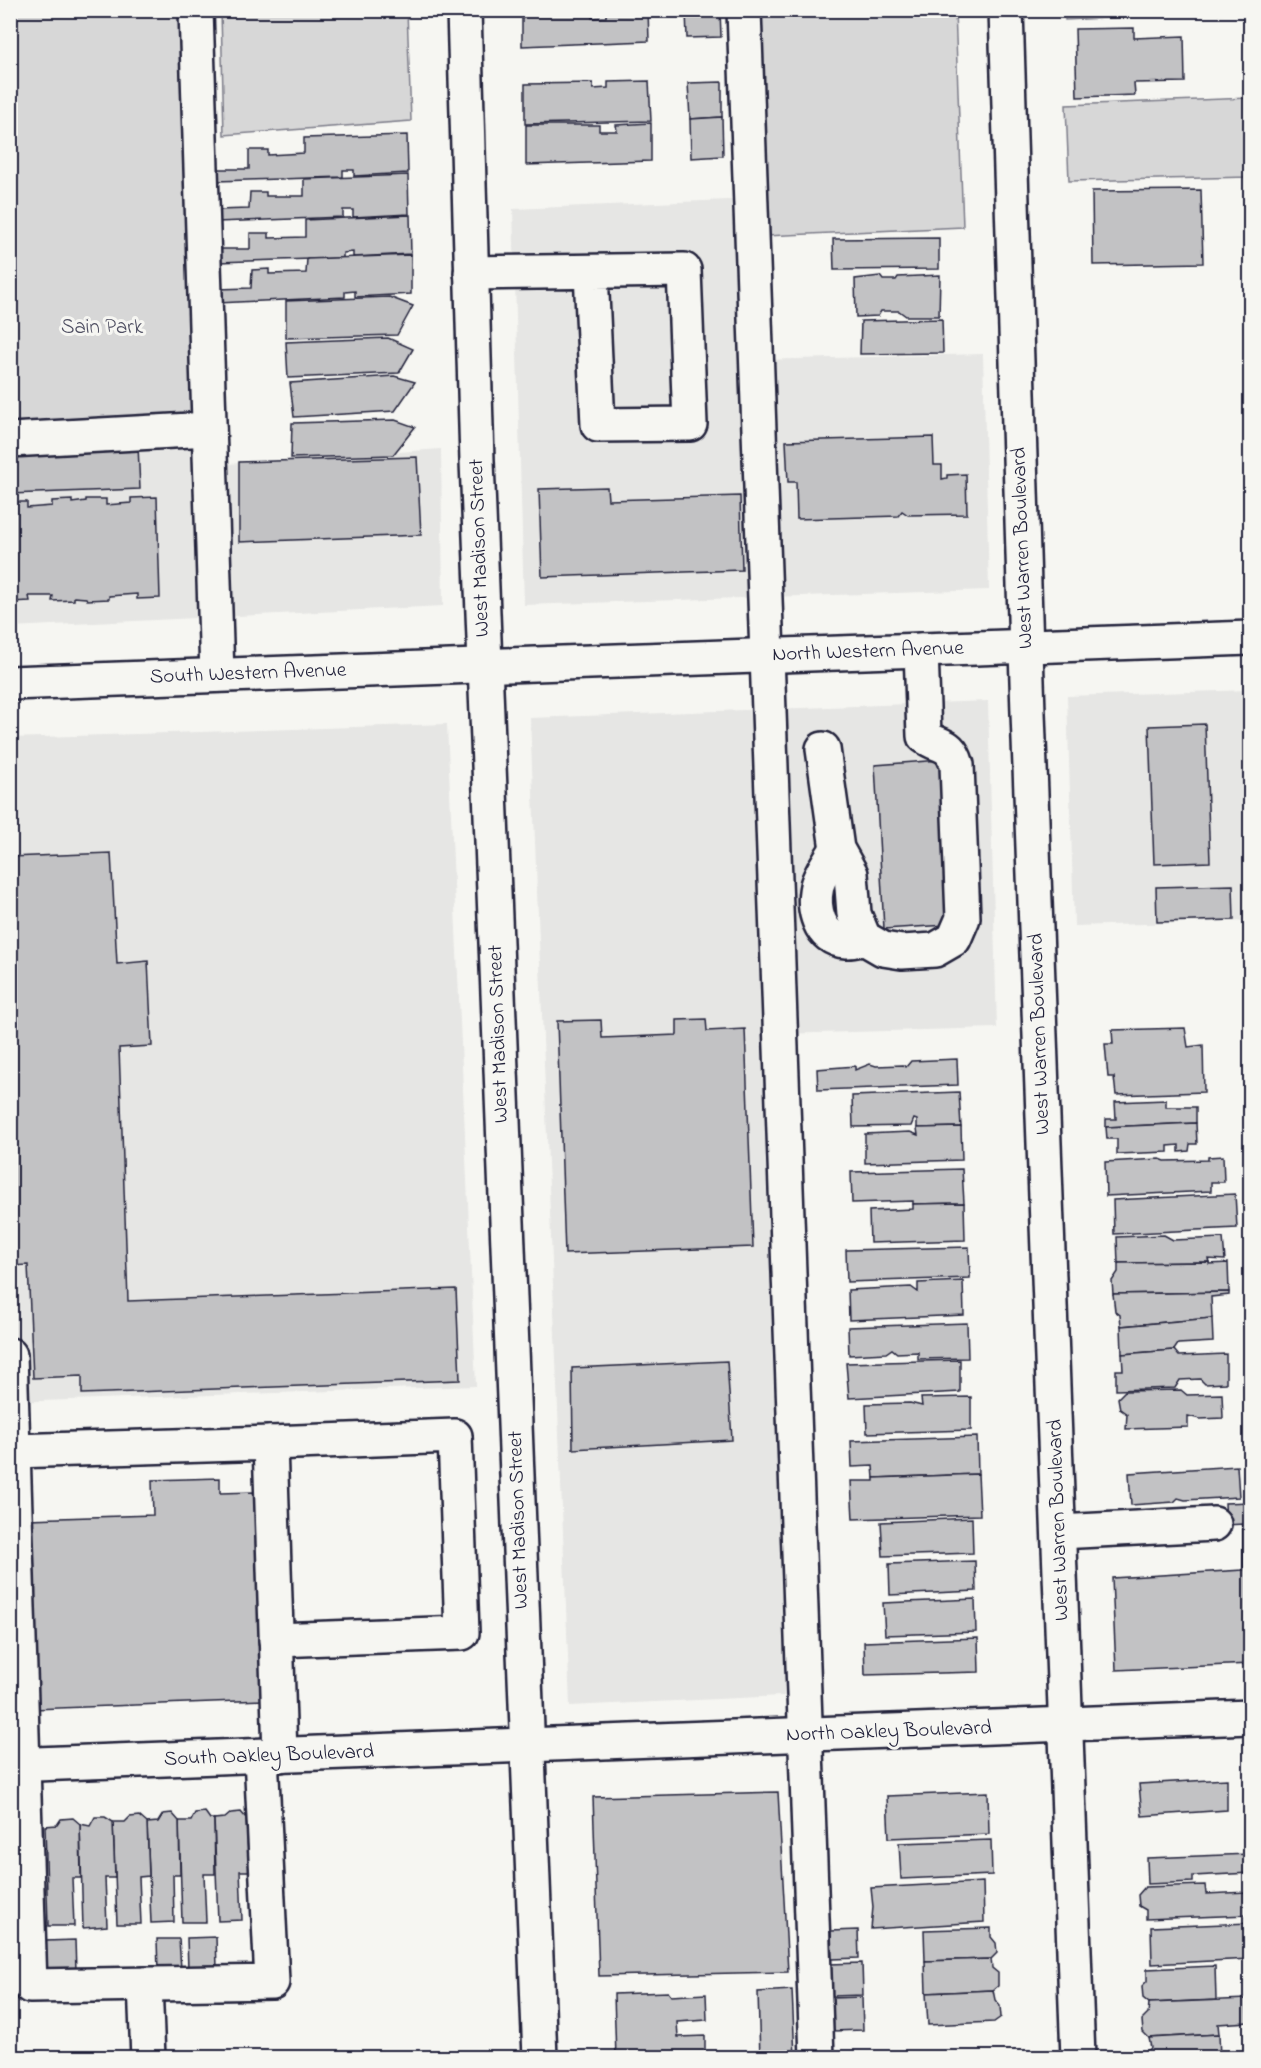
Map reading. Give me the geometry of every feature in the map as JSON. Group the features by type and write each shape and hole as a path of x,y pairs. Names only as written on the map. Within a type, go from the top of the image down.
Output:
{"main road":[{"path":"196,10 217,675"},
{"name":"West Madison Street","path":"464,10 485,665 540,2058"},
{"path":"744,10 817,2058"},
{"name":"West Warren Boulevard","path":"1006,10 1026,646 1078,2058"},
{"path":"471,273 684,270 690,424 597,425 591,272"},
{"path":"10,440 209,429"},
{"name":"North Western Avenue","path":"485,665 1251,638"},
{"path":"823,749 837,849 817,886 816,908 821,925 828,936 846,942 864,938 883,949 902,952 935,950 954,939 963,918 957,765 953,752 943,744 931,741 924,736 921,650"},
{"name":"South Western Avenue","path":"10,683 485,665"},
{"path":"10,1355 14,1451 17,1765 30,1986 272,1982 271,1756 276,1640 270,1443"},
{"path":"14,1451 455,1436 462,1634 276,1640"},
{"path":"1059,1532 1214,1524"},
{"name":"North Oakley Boulevard","path":"528,1746 1251,1717"},
{"name":"South Oakley Boulevard","path":"17,1765 528,1746"},
{"path":"145,1984 148,2058"}],"shaded area":[{"path":"751,199 757,360 983,354 989,590 524,605 513,209"},
{"path":"209,429 211,465 441,449 443,606 11,627 10,440"},
{"path":"1250,690 1250,921 1074,926 1067,696"},
{"path":"988,701 997,1028 781,1034 804,1695 570,1706 530,718"},
{"path":"447,724 476,1386 12,1402 10,738"}],"green space":[{"name":"Sain Park","path":"10,11 183,11 197,417 11,423 10,140 13,133 10,110"},
{"path":"221,11 407,11 411,121 224,135"},
{"path":"755,11 955,11 963,227 765,236"},
{"path":"1065,11 1250,11 1065,20"},
{"path":"1250,98 1250,177 1069,181 1066,105"}],"building":[{"path":"522,10 591,10 592,18 606,17 606,10 648,10 649,41 522,46"},
{"path":"686,10 720,10 721,37 687,38"},
{"path":"1134,28 1134,38 1184,36 1185,82 1134,83 1135,95 1077,97 1075,29"},
{"path":"649,81 651,121 525,124 525,84 593,83 593,89 608,88 608,82"},
{"path":"722,82 722,117 690,119 688,83"},
{"path":"722,117 723,156 691,158 690,119"},
{"path":"651,123 651,161 526,165 526,125 599,125 599,131 617,131 616,125"},
{"path":"407,135 408,173 354,176 354,170 343,170 343,177 217,181 217,169 249,169 249,150 268,150 268,155 304,153 304,138"},
{"path":"408,175 409,214 353,217 353,210 343,210 343,217 216,222 216,210 249,209 250,192 266,192 266,196 304,196 304,179"},
{"path":"1201,190 1203,263 1093,265 1092,191"},
{"path":"410,215 411,254 353,257 353,252 343,253 343,258 218,262 217,249 250,249 250,233 269,233 269,238 305,237 305,220"},
{"path":"939,238 939,269 834,270 833,239"},
{"path":"411,255 411,294 355,297 355,291 345,292 345,297 218,303 218,289 251,288 252,270 269,269 269,274 306,273 307,259"},
{"path":"940,275 939,316 906,316 899,311 881,311 878,316 856,317 855,279 880,276 883,280 896,280 898,277"},
{"path":"389,297 413,306 397,335 286,338 286,301"},
{"path":"942,319 943,353 860,354 861,321"},
{"path":"388,338 413,349 399,373 288,378 286,342"},
{"path":"394,376 415,382 395,411 294,417 290,383"},
{"path":"395,420 415,427 393,455 291,458 292,423"},
{"path":"933,437 934,465 942,465 942,479 947,478 947,475 966,474 967,514 908,515 902,511 898,516 797,519 796,482 788,482 786,441"},
{"path":"138,446 140,489 10,494 10,451"},
{"path":"417,457 421,535 239,542 239,462"},
{"path":"607,487 608,500 740,496 742,570 542,577 539,489"},
{"path":"157,497 160,598 137,599 137,594 109,596 109,599 87,600 74,597 74,600 52,601 53,596 29,596 30,601 10,602 10,502 27,502 27,508 52,506 52,501 72,500 72,503 86,501 86,499 106,499 106,505 131,503 131,498"},
{"path":"1205,724 1210,862 1154,864 1149,726"},
{"path":"941,760 941,779 950,778 952,811 942,812 947,925 884,929 875,765"},
{"path":"111,853 117,964 148,961 152,1046 119,1048 128,1301 456,1289 460,1380 82,1394 82,1376 33,1378 28,1265 10,1266 10,857"},
{"path":"1233,885 1234,920 1157,922 1156,887"},
{"path":"706,1019 707,1031 745,1029 753,1247 565,1254 557,1021 601,1020 602,1038 677,1035 677,1020"},
{"path":"1185,1028 1188,1047 1203,1045 1204,1092 1116,1095 1114,1077 1108,1077 1105,1044 1113,1044 1112,1030"},
{"path":"957,1059 958,1085 818,1090 817,1069 855,1066 855,1070 870,1064 906,1067 911,1061"},
{"path":"959,1092 961,1127 917,1128 917,1120 914,1119 911,1126 853,1127 852,1096"},
{"path":"1166,1100 1166,1107 1196,1107 1196,1123 1106,1127 1106,1119 1116,1119 1115,1102"},
{"path":"1196,1123 1197,1144 1190,1144 1189,1151 1179,1152 1179,1145 1168,1146 1168,1152 1117,1154 1117,1139 1107,1139 1106,1127"},
{"path":"961,1127 962,1160 865,1163 865,1134 910,1132 918,1135 917,1128"},
{"path":"1223,1156 1224,1182 1211,1182 1211,1191 1106,1196 1105,1162 1160,1159 1165,1161 1208,1160 1208,1157"},
{"path":"962,1169 964,1203 913,1204 913,1201 852,1203 851,1172"},
{"path":"1235,1194 1237,1228 1114,1234 1113,1200"},
{"path":"964,1203 965,1240 870,1243 869,1211 913,1209 913,1204"},
{"path":"1164,1235 1173,1240 1223,1238 1225,1260 1118,1263 1117,1237"},
{"path":"969,1247 970,1278 847,1282 846,1250"},
{"path":"1209,1262 1209,1264 1228,1263 1229,1292 1113,1294 1112,1281 1118,1272 1118,1263"},
{"path":"963,1281 964,1315 849,1320 848,1290 911,1287 918,1292 918,1283"},
{"path":"1229,1292 1229,1295 1211,1297 1212,1318 1121,1326 1120,1315 1115,1311 1113,1294"},
{"path":"1212,1318 1213,1342 1178,1344 1174,1350 1122,1354 1121,1326"},
{"path":"967,1323 968,1358 918,1359 918,1352 897,1353 892,1349 886,1353 849,1355 848,1327"},
{"path":"1174,1350 1179,1356 1226,1354 1226,1383 1205,1384 1200,1379 1180,1380 1175,1388 1116,1390 1116,1370 1123,1370 1122,1354"},
{"path":"960,1360 960,1392 849,1398 846,1363"},
{"path":"727,1361 732,1440 573,1449 572,1368"},
{"path":"1181,1390 1187,1395 1222,1394 1223,1418 1200,1419 1188,1416 1188,1427 1126,1429 1127,1414 1120,1409 1118,1398 1125,1391"},
{"path":"971,1397 971,1430 867,1433 866,1404 910,1403 922,1406 921,1398"},
{"path":"977,1437 978,1474 874,1478 873,1466 852,1467 851,1441"},
{"path":"1237,1466 1239,1497 1185,1500 1178,1498 1174,1502 1131,1505 1129,1473"},
{"path":"978,1474 980,1515 853,1519 851,1481"},
{"path":"220,1478 220,1493 255,1492 263,1700 34,1709 28,1519 153,1515 152,1480"},
{"path":"1250,1502 1250,1664 1116,1670 1112,1578 1243,1570 1243,1524 1226,1525 1225,1503"},
{"path":"972,1518 973,1553 883,1556 881,1522"},
{"path":"975,1561 976,1591 890,1595 889,1564"},
{"path":"975,1599 976,1632 885,1635 883,1603"},
{"path":"978,1638 979,1672 865,1675 864,1642"},
{"path":"1227,1779 1227,1810 1142,1816 1139,1784"},
{"path":"778,1792 788,1972 599,1976 593,1797"},
{"path":"988,1792 989,1834 889,1838 887,1796"},
{"path":"205,1812 210,1819 214,1819 215,1874 204,1874 206,1922 182,1922 179,1821 191,1821 195,1813"},
{"path":"241,1812 246,1818 249,1871 240,1871 242,1920 218,1921 214,1819"},
{"path":"172,1813 179,1821 180,1875 173,1875 174,1922 151,1923 147,1823 158,1822 163,1814"},
{"path":"139,1816 147,1823 149,1876 139,1877 141,1924 117,1924 113,1822 125,1822 130,1817"},
{"path":"95,1817 105,1817 113,1822 115,1878 105,1878 107,1926 83,1928 80,1824 90,1826"},
{"path":"73,1818 80,1824 81,1878 72,1878 74,1926 48,1926 45,1826 57,1825 61,1819"},
{"path":"991,1840 992,1875 901,1879 899,1843"},
{"path":"1250,1854 1250,1873 1193,1876 1193,1882 1148,1884 1147,1858"},
{"path":"983,1882 984,1922 871,1929 873,1907 871,1888"},
{"path":"1205,1885 1206,1894 1247,1892 1247,1915 1146,1919 1146,1910 1139,1906 1138,1895 1145,1887"},
{"path":"1250,1923 1250,1959 1152,1964 1151,1927"},
{"path":"991,1928 991,1937 996,1943 997,1953 991,1959 925,1961 924,1930"},
{"path":"858,1930 859,1958 832,1959 831,1931"},
{"path":"216,1937 217,1968 188,1969 187,1938"},
{"path":"157,1939 179,1939 181,1969 158,1971"},
{"path":"75,1940 76,1971 47,1972 46,1941"},
{"path":"991,1959 992,1968 998,1973 998,1986 993,1990 926,1993 925,1961"},
{"path":"862,1963 863,1995 832,1996 829,1964"},
{"path":"1215,1966 1216,2000 1149,2003 1143,1998 1142,1986 1147,1981 1147,1969"},
{"path":"792,1990 795,2058 760,2058 758,1992"},
{"path":"993,1990 995,2000 1000,2006 1001,2017 994,2022 928,2025 926,1993"},
{"path":"668,1992 671,1996 706,1994 707,2020 677,2022 678,2037 705,2036 705,2058 616,2058 614,1994"},
{"path":"862,1997 863,2030 832,2031 830,1998"},
{"path":"1247,1999 1248,2022 1218,2024 1219,2034 1149,2038 1143,2032 1142,2020 1148,2014 1149,2003"},
{"path":"1219,2034 1220,2058 1144,2058 1144,2054 1151,2048 1149,2038"}]}
